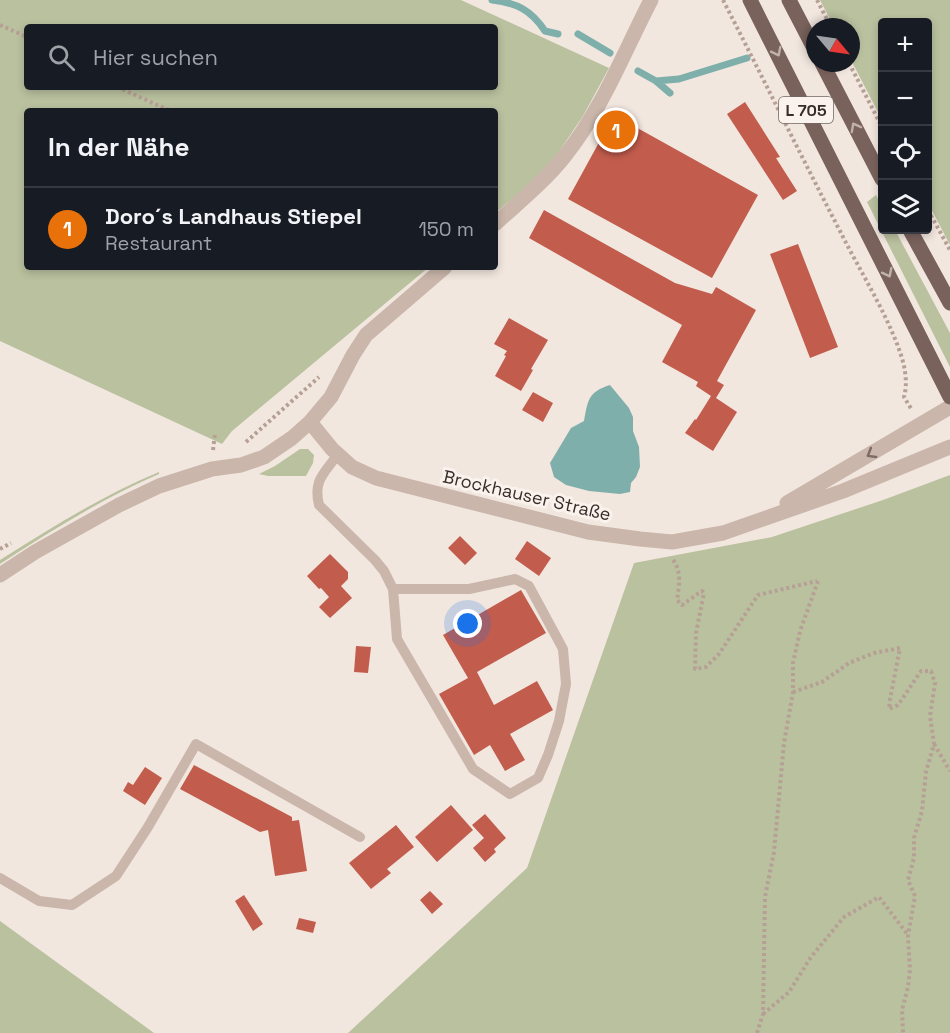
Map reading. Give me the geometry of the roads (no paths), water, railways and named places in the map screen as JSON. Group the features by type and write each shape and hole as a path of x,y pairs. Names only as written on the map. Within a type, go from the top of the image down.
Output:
{"main road":[{"name":"L 705","path":"750,0 950,397"},
{"path":"789,0 806,33"},
{"name":"L 705","path":"827,72 878,171"},
{"path":"912,234 950,303"}],"street":[{"path":"498,221 545,179 566,155 591,118 647,1"},
{"path":"0,575 35,552 119,505 159,486 212,469 241,465 264,457 292,438 310,422 331,397 366,335 442,270"},
{"name":"Brockhauser Straße","path":"756,522 950,407"},
{"name":"Brockhauser Straße","path":"310,422 352,467 376,478 588,532 672,542 723,533 756,522 843,491 950,447"}],"lane":[{"path":"338,454 318,482 316,494 319,506 384,571 393,589 397,639 473,769 510,794 538,778 549,755 559,721 566,684 562,649 529,586 515,579 468,589 393,589"},
{"path":"0,878 39,901 72,905 116,876 148,827 195,744 360,837"}],"water":[{"path":"610,385 629,408 633,417 633,431 639,447 640,467 631,483 630,492 620,494 589,491 566,485 554,477 550,463 571,428 584,421 588,402 593,394"}],"waterway":[{"path":"492,0 509,3 523,9 545,31 558,34"},
{"path":"578,34 610,53"},
{"path":"638,71 656,81 679,79 747,58"},
{"path":"656,81 670,93"}],"place":[{"name":"Doro´s Landhaus Stiepel","path":"616,130"}]}
